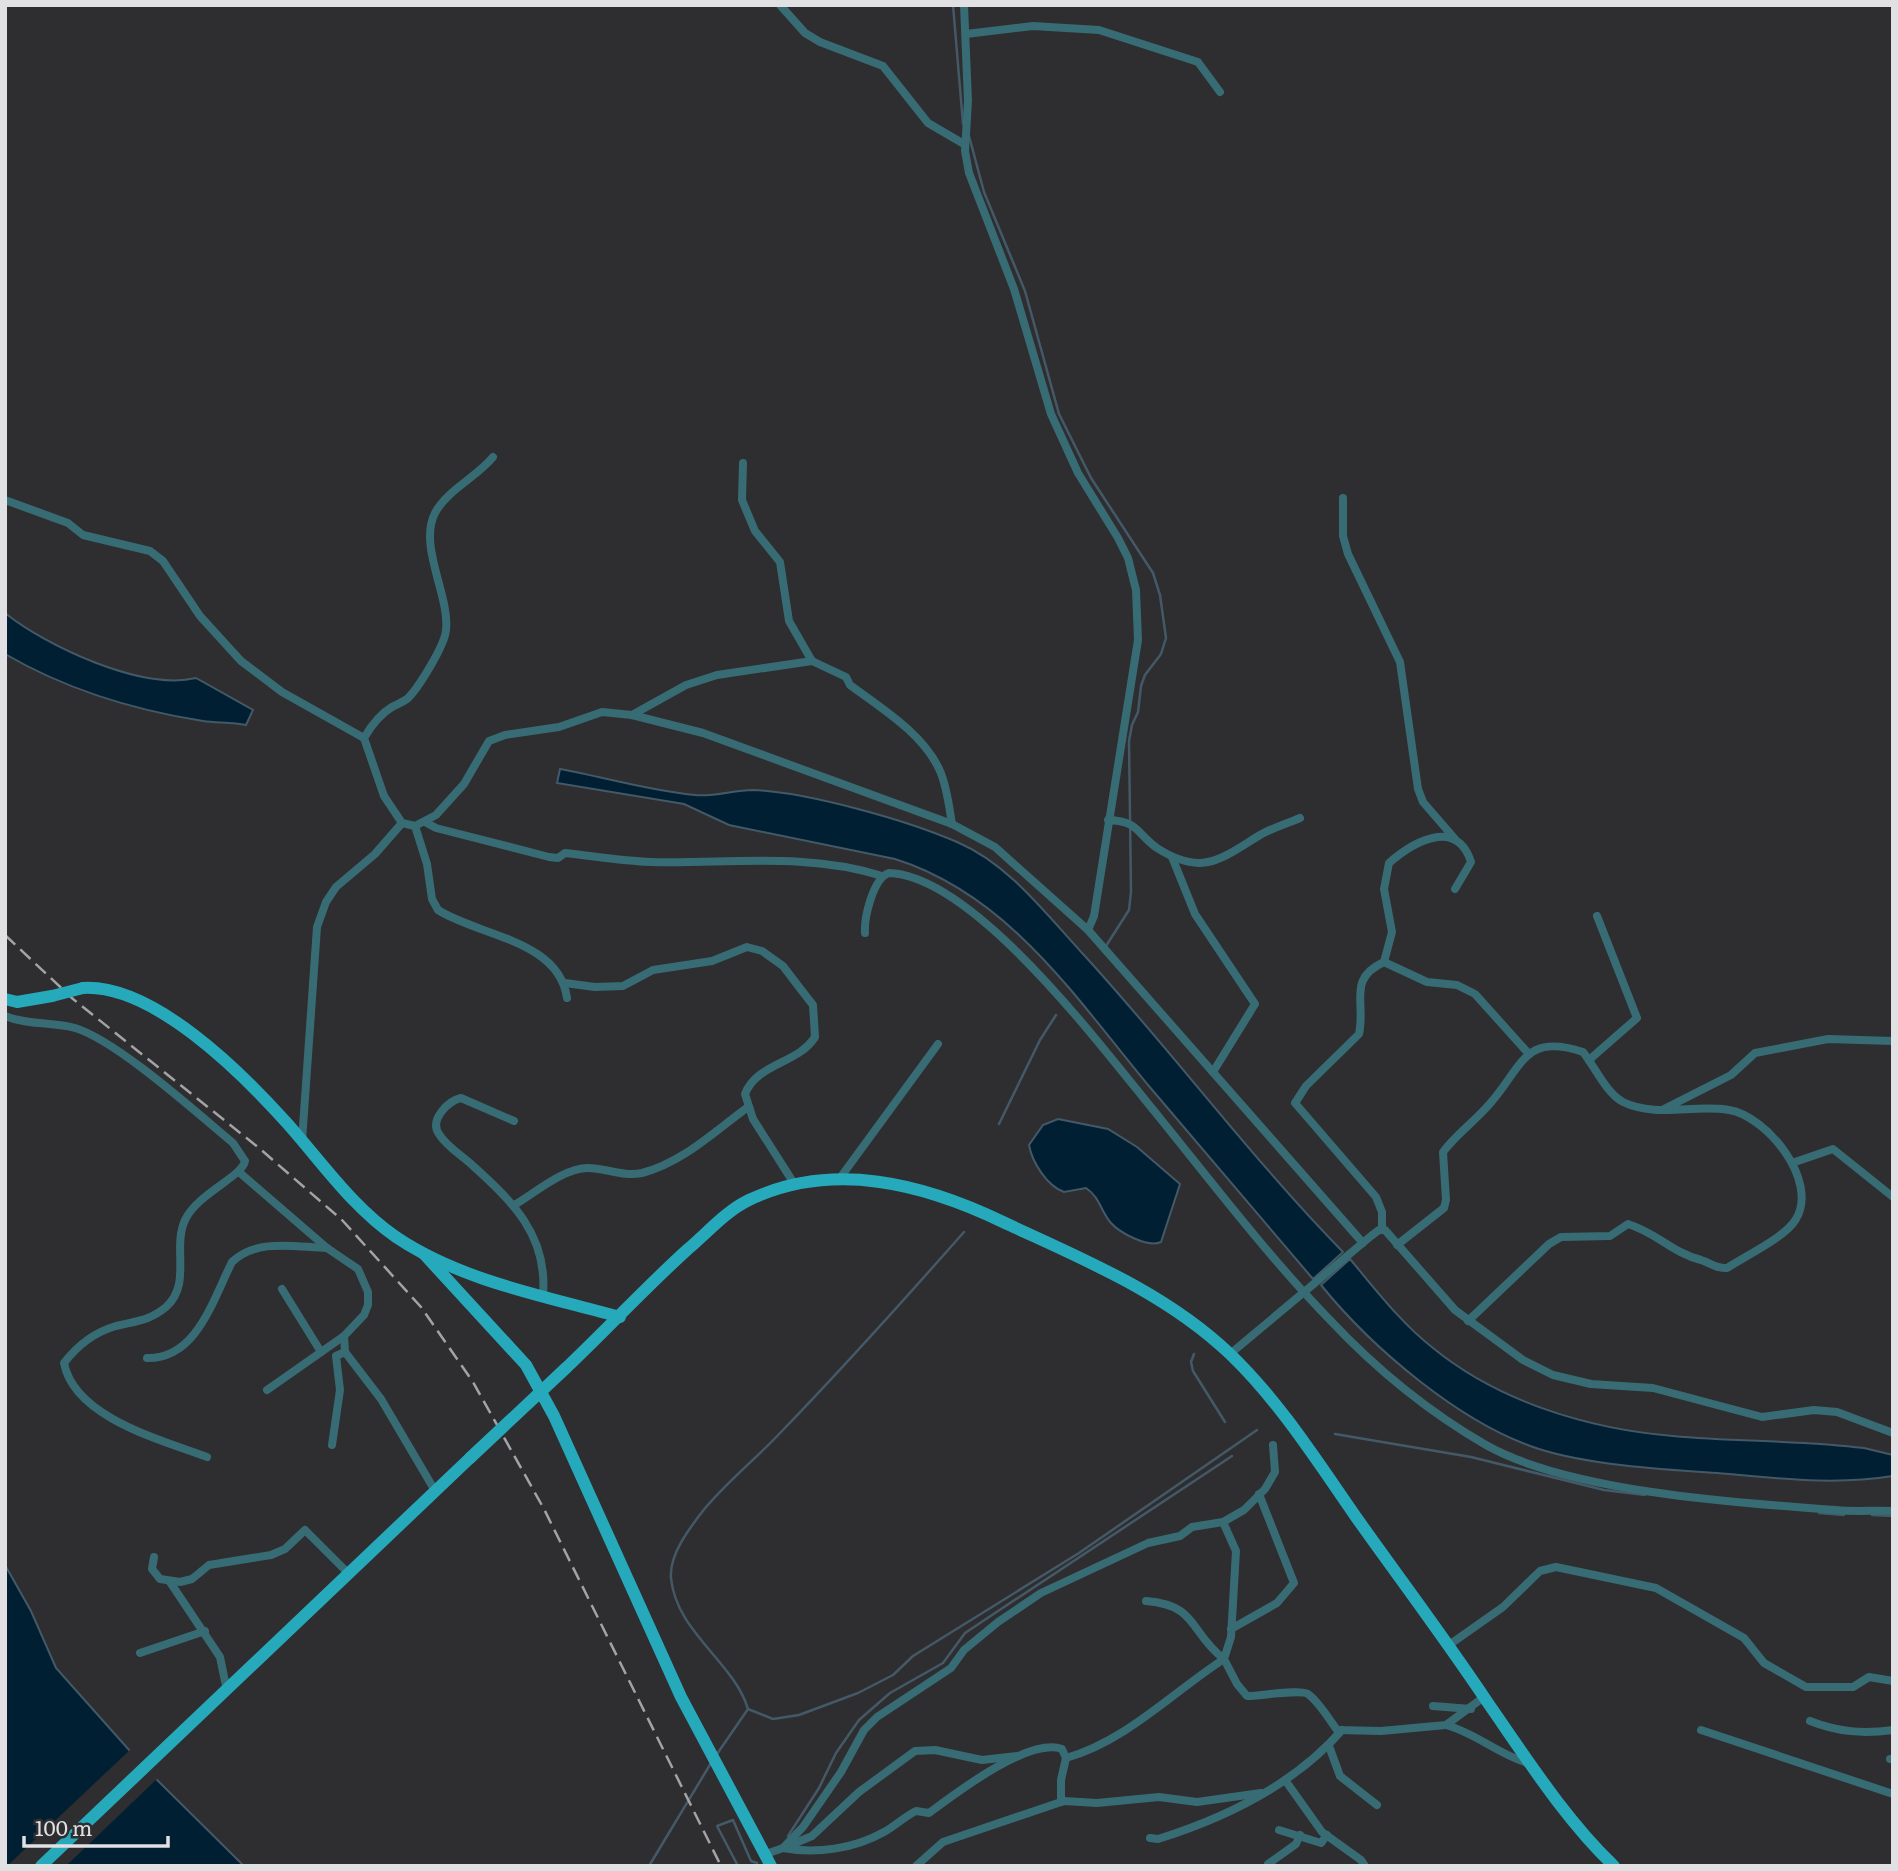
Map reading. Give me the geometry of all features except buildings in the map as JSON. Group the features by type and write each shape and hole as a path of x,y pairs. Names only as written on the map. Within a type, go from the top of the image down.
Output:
{"main road":[{"path":"5,999 17,1002 100,987 124,994 158,1011 243,1080 302,1140 373,1219 424,1254 471,1274 620,1317"},
{"path":"41,1866 227,1691 435,1489 620,1317 675,1261 727,1215 748,1201 795,1185 840,1178 878,1181 917,1190 961,1203 998,1219 1135,1284 1182,1315 1230,1354 1287,1419 1531,1764 1582,1833 1614,1866"},
{"path":"424,1254 526,1365 554,1416 614,1544 639,1608 768,1860"}],"street":[{"path":"780,5 805,33 820,42 883,66 928,123 964,139"},
{"path":"964,5 968,125 964,139 969,173 1014,289 1051,414 1078,473 1128,558 1136,590 1138,640 1094,916 1088,930"},
{"path":"966,34 1047,26 1099,30 1198,62 1220,92"},
{"path":"364,738 373,724 390,708 406,700 439,649 446,630 433,553 432,528 435,513 493,457"},
{"path":"743,463 742,500 755,531 780,562 789,621 813,661 846,677 850,685 907,730 932,755 941,773 952,824"},
{"path":"1343,498 1343,536 1348,554 1400,662 1418,789 1423,802 1471,862 1455,889"},
{"path":"5,500 68,523 83,535 150,551 163,561 200,616 241,661 282,692 364,738 377,781 401,823 415,826 425,822 464,783 476,767 489,741 505,735 559,727 602,712 632,715 703,733 952,824 1009,856 1088,930 1363,1243"},
{"path":"632,715 686,685 717,675 813,661"},
{"path":"1108,820 1138,827 1153,845 1172,857 1190,863 1210,863 1270,829 1300,818"},
{"path":"425,822 436,828 558,858 565,853 652,862 725,860 813,863 838,865 882,876 908,875 935,888 995,932 1053,991 1307,1290 1328,1319 1404,1390 1453,1425 1527,1464 1658,1491 1818,1509 1893,1511"},
{"path":"302,1140 317,927 326,902 336,887 375,854 401,823"},
{"path":"415,826 427,864 432,899 438,910 539,954 565,983 567,998"},
{"path":"1381,1230 1382,1212 1376,1197 1295,1103 1306,1086 1355,1041 1360,1029 1360,984 1368,971 1384,962 1392,932 1384,889 1389,863 1408,849 1432,837 1442,835 1455,839"},
{"path":"1172,857 1195,914 1255,1004 1213,1072"},
{"path":"865,933 864,922 882,876"},
{"path":"1589,1060 1637,1018 1597,916"},
{"path":"565,983 611,988 623,986 653,970 712,961 737,948 747,947 762,951 783,966 813,1005 816,1037 800,1054 754,1079 746,1094 748,1107 795,1185"},
{"path":"1384,962 1427,982 1457,985 1475,995 1529,1054"},
{"path":"5,1016 16,1021 75,1028 102,1040 233,1143 245,1161 239,1172 202,1196 186,1218 180,1236 180,1282 169,1304 143,1322 117,1326 91,1338 64,1363 76,1392 100,1412 162,1441 207,1457"},
{"path":"1662,1110 1731,1075 1755,1053 1828,1039 1893,1041"},
{"path":"840,1178 939,1044"},
{"path":"1397,1245 1444,1208 1446,1200 1443,1152 1493,1101 1513,1069 1529,1054 1551,1045 1583,1052 1614,1096 1634,1106 1662,1110 1727,1109 1742,1113 1764,1127 1791,1163 1802,1191 1802,1201 1795,1222 1727,1268 1718,1269 1680,1255 1656,1235 1628,1224 1602,1238 1561,1237 1549,1244 1468,1321"},
{"path":"514,1121 461,1098 440,1114 436,1125 438,1133 450,1145 516,1204 540,1251 545,1274 543,1295"},
{"path":"516,1204 573,1171 588,1168 629,1175 656,1168 699,1144 748,1107"},
{"path":"1791,1163 1833,1149 1893,1197"},
{"path":"239,1172 327,1248 358,1269 368,1292 364,1315 344,1336 267,1390"},
{"path":"1230,1354 1381,1230"},
{"path":"1381,1230 1444,1300 1468,1321 1523,1360 1567,1380 1607,1386 1653,1388 1762,1417 1814,1410 1837,1412 1893,1433"},
{"path":"147,1358 172,1354 192,1337 232,1262 238,1256 269,1246 327,1248"},
{"path":"282,1289 321,1352"},
{"path":"344,1336 345,1352 381,1399 435,1489"},
{"path":"332,1445 340,1390 337,1356 345,1352"},
{"path":"768,1860 783,1848 828,1792 864,1730 877,1717 951,1668 964,1650 998,1622 1041,1593 1139,1547 1180,1536 1192,1527 1223,1522 1244,1510 1275,1472 1273,1445"},
{"path":"1231,1629 1276,1603 1294,1583 1259,1494"},
{"path":"1066,1758 1096,1748 1162,1705 1224,1659 1231,1629 1236,1551 1223,1522"},
{"path":"154,1557 152,1569 160,1578 170,1582 192,1579 209,1565 271,1555 285,1549 305,1530 348,1573"},
{"path":"1449,1645 1503,1607 1540,1571 1556,1567 1656,1588 1744,1638 1764,1663 1806,1687 1853,1687 1869,1677 1893,1681"},
{"path":"170,1582 220,1657 227,1691"},
{"path":"1146,1601 1179,1608 1214,1651 1224,1659 1237,1684 1247,1696 1278,1696 1301,1691 1310,1695 1337,1730 1381,1731 1446,1725 1475,1736 1509,1758 1531,1764"},
{"path":"140,1653 205,1631"},
{"path":"1446,1725 1471,1709 1484,1696"},
{"path":"1433,1706 1471,1709"},
{"path":"1810,1721 1857,1733 1893,1730"},
{"path":"1150,1838 1158,1839 1211,1822 1286,1780 1329,1746 1342,1730"},
{"path":"1701,1730 1893,1794"},
{"path":"783,1848 802,1852 838,1848 877,1836 916,1811 929,1813 973,1781 1023,1755 1051,1745 1062,1749 1066,1758 1061,1802"},
{"path":"1329,1746 1340,1776 1377,1805"},
{"path":"783,1848 804,1842 859,1791 915,1751 935,1750 982,1760 1023,1755"},
{"path":"1286,1780 1327,1835 1365,1866"},
{"path":"916,1866 943,1842 1061,1802 1097,1803 1159,1797 1197,1802 1261,1793"},
{"path":"1279,1830 1321,1843 1327,1835"},
{"path":"1268,1864 1296,1844 1300,1835"}],"water":[{"path":"5,613 45,639 96,663 149,678 196,678 253,710 246,725 203,721 151,711 76,688 5,654"},
{"path":"560,769 695,795 753,790 800,796 911,825 976,851 1010,877 1041,907 1276,1179 1343,1252 1313,1279 1066,984 1006,923 972,897 936,875 895,859 729,825 684,804 557,783"},
{"path":"1058,1119 1108,1129 1137,1147 1180,1184 1161,1242 1149,1243 1121,1231 1111,1223 1086,1188 1064,1192 1046,1179 1037,1166 1029,1145 1043,1125"},
{"path":"1350,1259 1389,1306 1433,1348 1487,1384 1546,1410 1609,1427 1641,1432 1864,1448 1893,1455 1893,1476 1851,1480 1770,1478 1583,1460 1539,1449 1479,1422 1449,1403 1366,1334 1321,1285"},
{"path":"5,1565 31,1611 56,1668 146,1769 244,1866 5,1866"}],"pier":[{"path":"132,1748 159,1777 66,1866 7,1866"}],"waterway":[{"path":"953,5 963,124"},
{"path":"969,136 984,192 1025,291 1059,414 1091,478 1153,573 1160,595 1166,638 1161,654 1145,675 1141,686 1138,712 1129,741 1129,910 1106,946"},
{"path":"999,1124 1040,1040 1056,1015"},
{"path":"748,1709 731,1676 683,1615 671,1578 677,1551 691,1526 711,1501 828,1383 964,1232"},
{"path":"1194,1354 1191,1362 1193,1371 1225,1422"},
{"path":"717,1754 748,1709 773,1719 799,1715 858,1693 893,1675 913,1656 1079,1553 1257,1430"},
{"path":"1335,1434 1471,1457 1604,1490 1645,1495"},
{"path":"788,1836 819,1788 836,1753 859,1720 890,1693 943,1663 965,1633 1232,1456"},
{"path":"1819,1513 1844,1515"},
{"path":"1872,1515 1893,1516"},
{"path":"649,1866 711,1763"},
{"path":"738,1866 717,1826 733,1820 751,1861 757,1863"}],"railway":[{"path":"5,935 73,999 259,1148 342,1220 421,1307 473,1382 544,1509 721,1866"}]}
